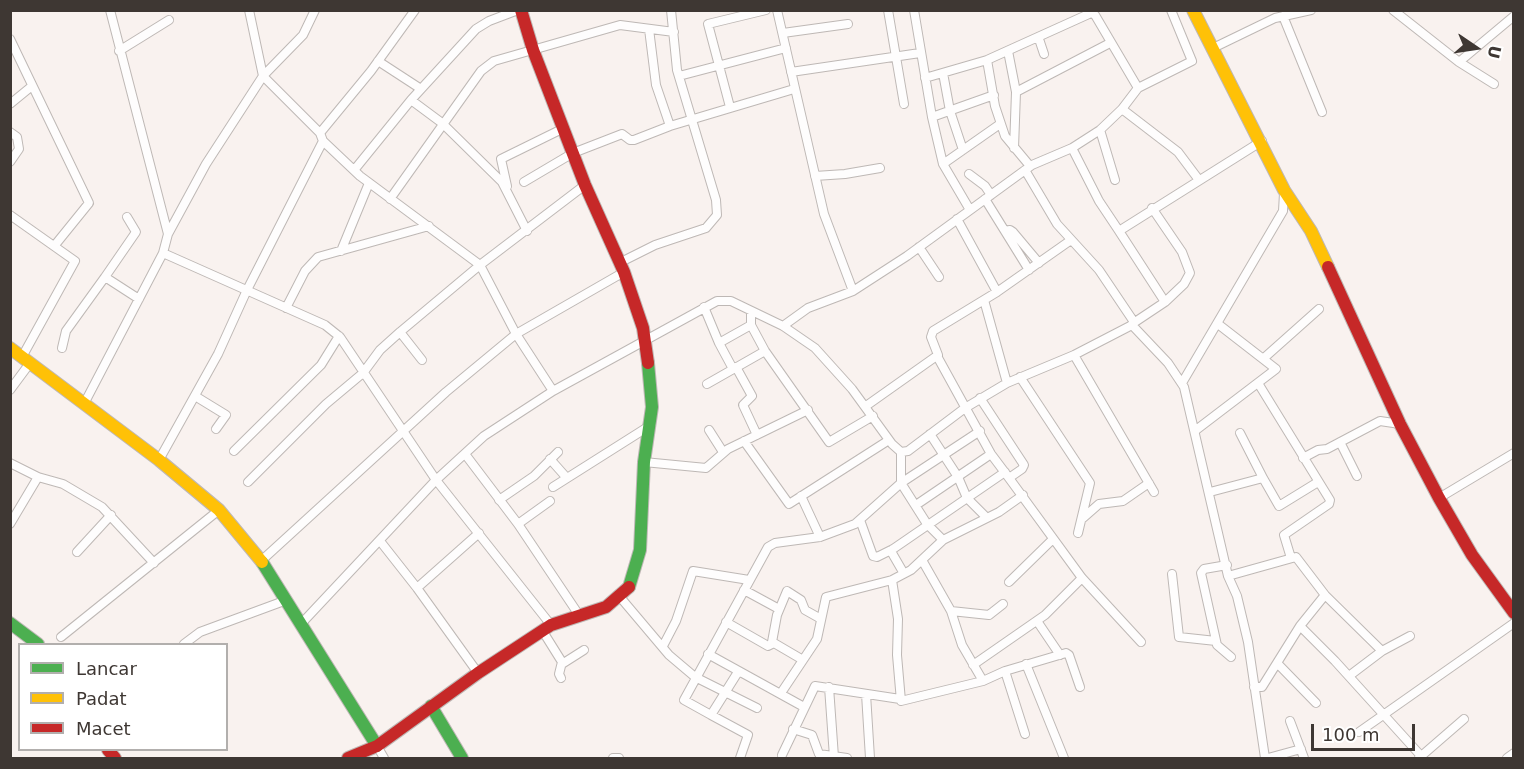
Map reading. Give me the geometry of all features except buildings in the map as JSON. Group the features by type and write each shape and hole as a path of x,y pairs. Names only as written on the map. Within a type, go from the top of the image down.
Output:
{"street":[{"path":"110,10 168,234"},
{"path":"249,10 264,76 321,137 369,183 480,265 516,334 554,391"},
{"path":"84,404 163,253 168,234 206,164 264,76 303,35 315,10"},
{"path":"159,460 218,354 321,137 415,10"},
{"path":"348,759 377,746 478,673 547,628 606,607 620,597 633,580 640,550 644,462 651,424 652,388 638,309 585,185 519,10 482,24 411,100 355,169"},
{"path":"261,561 404,431 516,334 621,268 647,248 706,228 717,215 716,200 679,76 671,10"},
{"path":"730,107 717,64 709,23 766,10"},
{"path":"777,10 824,214 853,291"},
{"path":"888,10 903,104"},
{"path":"914,10 932,117 943,164 970,210"},
{"path":"783,326 808,308 853,291 919,247 1028,168 1072,148 1100,130 1122,109 1138,88 1192,61 1171,10"},
{"path":"1193,10 1211,49 1262,141 1284,190 1311,231 1400,424 1439,498 1472,555 1514,613"},
{"path":"1211,49 1283,16 1311,10"},
{"path":"1392,10 1459,62 1494,84"},
{"path":"925,78 987,60 1039,39 1090,13 1095,15 1138,88"},
{"path":"1283,16 1322,112"},
{"path":"1459,62 1514,16"},
{"path":"119,51 169,20"},
{"path":"783,33 848,24"},
{"path":"390,199 442,123 486,66 494,61 620,25 674,32"},
{"path":"649,29 656,85 670,126"},
{"path":"1039,39 1044,54"},
{"path":"1016,92 1110,43"},
{"path":"12,45 89,203 55,245"},
{"path":"679,76 717,64 786,48"},
{"path":"1008,51 1016,92 1014,148"},
{"path":"791,72 920,53"},
{"path":"987,60 1000,124 1028,168 1055,220 1099,270 1133,323 1168,363 1182,383 1196,430 1228,576 1236,596 1248,642 1267,759 1301,749"},
{"path":"378,61 421,89"},
{"path":"943,73 950,111 963,150"},
{"path":"10,104 32,86"},
{"path":"524,182 573,153 622,134 631,141 670,126 794,88"},
{"path":"932,117 994,95"},
{"path":"411,100 442,123 507,188"},
{"path":"1122,109 1178,153 1198,180"},
{"path":"943,164 1000,124"},
{"path":"527,231 507,188 501,159 564,128"},
{"path":"1100,130 1115,180"},
{"path":"10,132 17,137 19,149 10,162"},
{"path":"1119,231 1152,208 1262,141"},
{"path":"1072,148 1099,201 1165,302"},
{"path":"815,176 880,168"},
{"path":"969,174 985,186 1005,231 1029,270"},
{"path":"341,251 369,183"},
{"path":"248,482 326,405 363,373 380,350 400,332 480,265 585,185"},
{"path":"1182,383 1283,211 1284,190"},
{"path":"901,452 908,451 980,398 1020,377 1074,355 1133,323 1165,302 1188,279 1190,270 1182,252 1152,208"},
{"path":"10,215 55,245 75,262 10,390"},
{"path":"62,348 66,331 136,232 127,217"},
{"path":"957,219 997,292"},
{"path":"286,308 311,262 429,226"},
{"path":"1005,231 1013,232 1039,263"},
{"path":"866,406 937,356 939,351 931,337 933,331 997,292 1071,240"},
{"path":"919,247 939,277"},
{"path":"163,253 325,325 339,336 436,480 479,534 547,628 562,664"},
{"path":"105,277 139,299"},
{"path":"300,625 436,480 507,419 704,307 726,300 783,326 814,348 866,406 889,440 901,452 901,483 927,524 943,540"},
{"path":"984,300 1007,383"},
{"path":"704,307 719,343 752,396 743,405 757,435"},
{"path":"1264,358 1320,309"},
{"path":"751,312 751,325 765,351 829,442 873,416"},
{"path":"1196,430 1276,369 1218,324"},
{"path":"719,343 751,325"},
{"path":"400,332 422,360"},
{"path":"234,451 321,365 339,336"},
{"path":"10,348 159,460 219,510 261,561 384,759"},
{"path":"707,384 765,351"},
{"path":"1074,355 1154,492"},
{"path":"937,356 992,454 1082,578 1141,642"},
{"path":"1020,377 1089,480 1091,488 1078,533"},
{"path":"1258,383 1330,502 1284,535 1291,558"},
{"path":"195,396 226,415 216,429"},
{"path":"860,520 873,556 893,549 967,498 1007,475 1022,470 1024,465 980,398"},
{"path":"644,462 703,469 723,452 808,410"},
{"path":"1303,458 1380,421 1400,424"},
{"path":"553,487 651,424"},
{"path":"709,430 723,452"},
{"path":"740,759 748,735 684,700 772,544 819,537 860,520 901,483 980,431"},
{"path":"1240,433 1280,506 1318,482"},
{"path":"930,434 958,477 967,498 987,518"},
{"path":"744,441 789,504 889,440"},
{"path":"1340,442 1357,476"},
{"path":"499,500 534,476 558,452"},
{"path":"465,453 518,524 579,615"},
{"path":"1439,498 1514,453"},
{"path":"916,505 992,454"},
{"path":"550,459 566,477"},
{"path":"10,463 38,477 63,484 111,515 154,563"},
{"path":"10,524 38,477"},
{"path":"1210,492 1263,478"},
{"path":"1082,519 1099,504 1126,500 1149,483"},
{"path":"781,693 817,639 826,597 892,580 903,572 911,570 943,540 987,518 1023,495"},
{"path":"801,496 819,537"},
{"path":"518,524 549,501"},
{"path":"60,637 219,510"},
{"path":"77,552 111,515"},
{"path":"417,588 479,534"},
{"path":"1009,582 1053,539"},
{"path":"380,541 478,673"},
{"path":"893,549 892,553 903,572"},
{"path":"1228,576 1291,558 1299,559 1325,595 1382,651"},
{"path":"922,560 951,611 962,645 983,681"},
{"path":"1227,565 1201,571 1216,641 1220,650 1231,657"},
{"path":"663,646 676,621 693,571 750,580"},
{"path":"1172,574 1179,637 1216,641"},
{"path":"973,665 1037,621 1082,578"},
{"path":"892,580 898,619 900,699"},
{"path":"744,590 779,609"},
{"path":"726,622 768,646 772,642 784,594 789,591 801,600 805,610 821,619"},
{"path":"1254,687 1262,687 1300,627 1325,595"},
{"path":"620,597 676,661 695,677 757,708"},
{"path":"186,643 200,632 284,600"},
{"path":"951,611 989,615 1003,604"},
{"path":"1037,621 1060,655"},
{"path":"10,623 35,643"},
{"path":"1359,732 1514,623"},
{"path":"1300,627 1349,676 1420,758 1464,719"},
{"path":"1349,676 1382,651 1410,636"},
{"path":"772,642 803,660"},
{"path":"561,678 559,671 562,664 584,650"},
{"path":"708,654 804,707"},
{"path":"782,755 815,686 905,701 983,681 1026,664 1069,654 1080,687"},
{"path":"1277,663 1316,703"},
{"path":"1026,664 1064,759"},
{"path":"1005,671 1025,734"},
{"path":"711,715 738,672"},
{"path":"829,687 834,757"},
{"path":"866,694 870,759"},
{"path":"431,706 462,759"},
{"path":"1290,720 1304,759"},
{"path":"793,729 812,735 819,754 847,759"},
{"path":"1507,759 1514,753"},
{"path":"614,759 619,759"}],"traffic: fast":[{"path":"629,587 640,550 644,462 652,407 648,363"},
{"path":"262,562 377,746"},
{"path":"10,623 37,643"},
{"path":"431,706 462,758"}],"traffic: slow":[{"path":"1193,10 1284,190 1311,231 1328,267"},
{"path":"10,348 159,460 219,510 262,562"}],"traffic: jam":[{"path":"521,10 533,50 585,185 624,272 643,328 648,363"},
{"path":"1328,267 1400,424 1439,498 1472,555 1514,613"},
{"path":"348,758 377,746 478,673 551,625 606,607 629,587"},
{"path":"109,751 115,758"}]}
